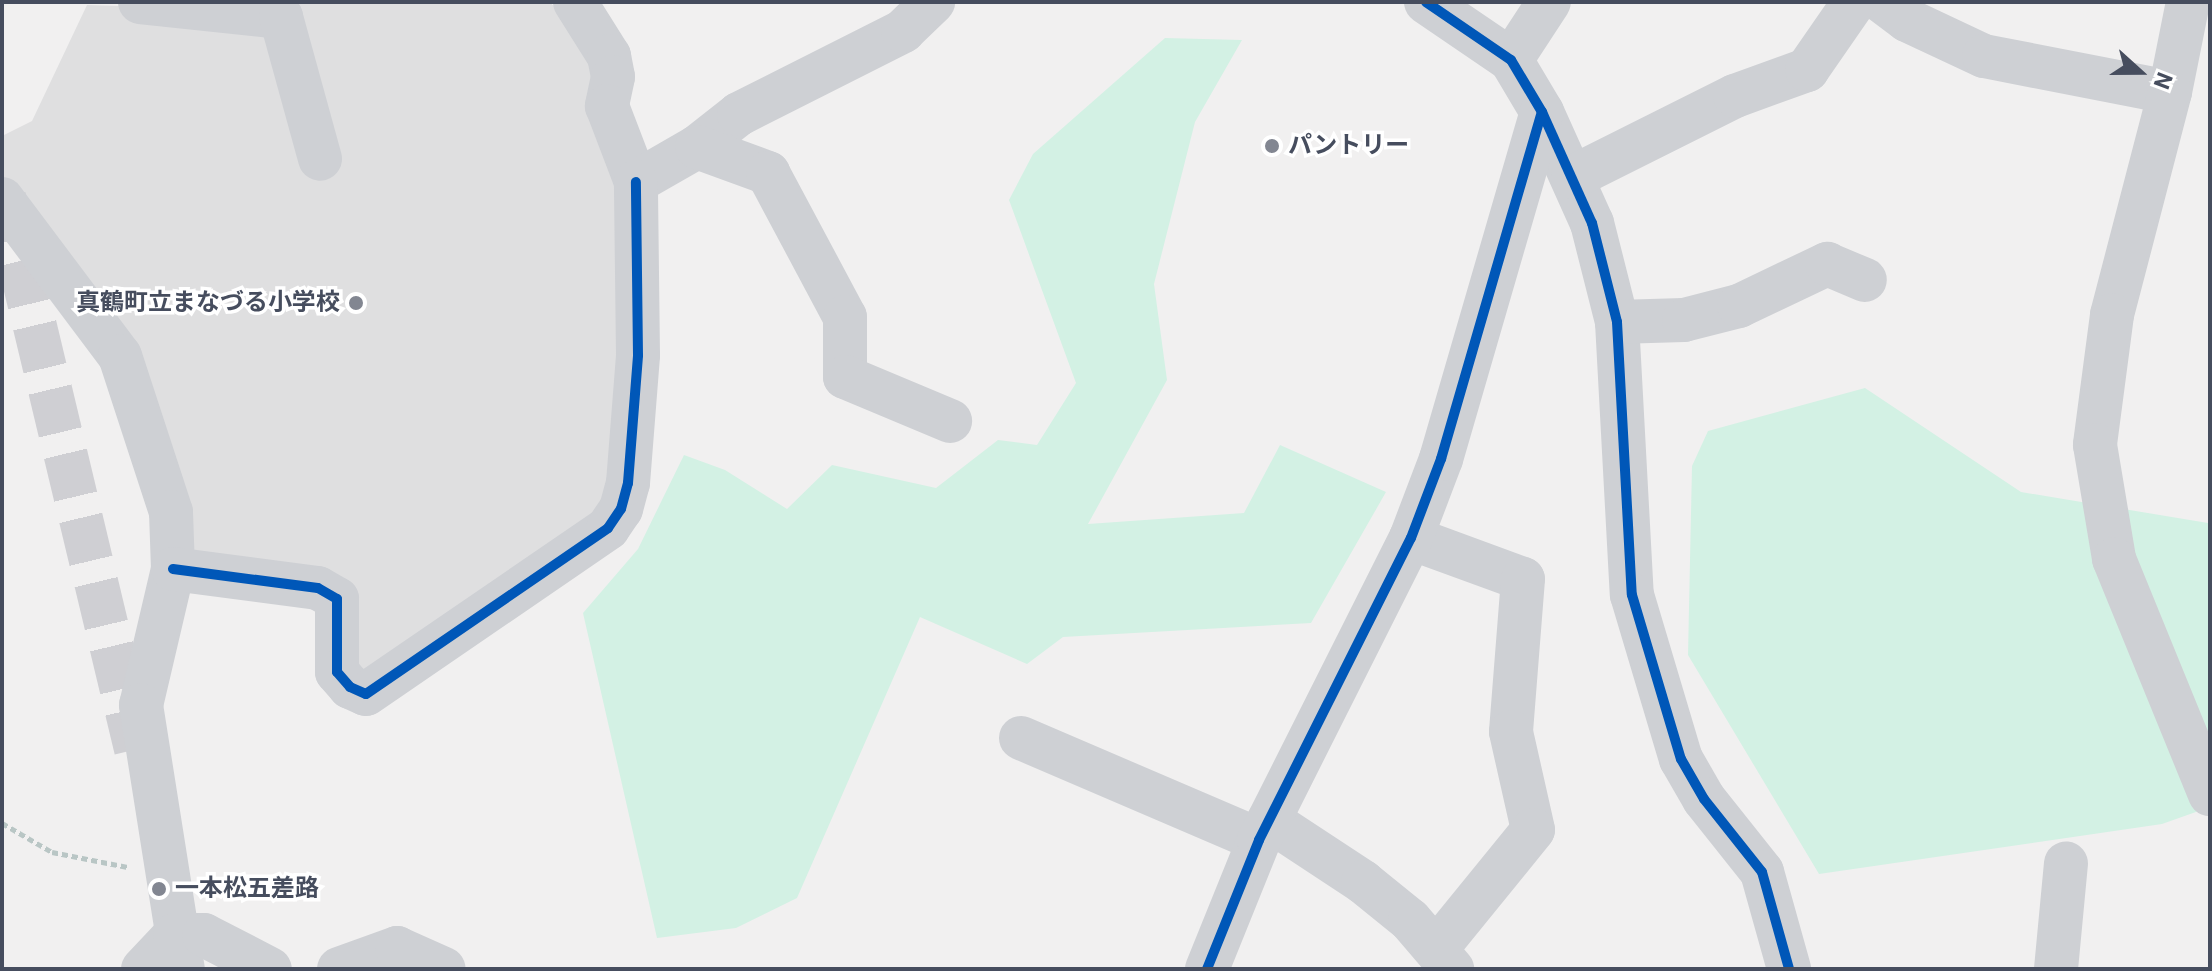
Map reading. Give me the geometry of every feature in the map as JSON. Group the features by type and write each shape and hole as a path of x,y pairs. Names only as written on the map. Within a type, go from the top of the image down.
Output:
{"street":[{"path":"140,2 281,17 320,159"},
{"path":"173,569 318,588 337,599 337,672 350,687 366,694 608,528 621,509 628,483 638,355 636,182 607,106 613,77 609,56 575,2"},
{"path":"636,182 697,147 739,114 903,31 933,2"},
{"path":"1511,60 1549,2"},
{"path":"1573,177 1735,96 1807,70 1854,2"},
{"path":"1883,2 1907,20 1984,56 2170,92"},
{"path":"2188,2 2170,92 2112,315 2095,445 2114,559 2210,794"},
{"path":"1433,4 1511,60 1542,112 1592,223 1617,322 1632,595 1681,759 1704,799 1762,872 1789,969"},
{"path":"1207,969 1264,830 1411,538 1441,459 1542,112"},
{"path":"697,147 768,173 845,317 845,377 950,421"},
{"path":"2,199 120,356 171,512 173,569 141,705 179,952"},
{"path":"1617,322 1684,320 1725,309 1827,264 1865,280"},
{"path":"1021,738 1264,830 1363,882 1444,958 1533,830 1511,732 1523,579 1411,538"},
{"path":"2056,969 2066,863"},
{"path":"143,969 179,952 204,935 270,969"},
{"path":"339,969 397,948 444,969"}],"path":[{"path":"2,823 52,852 128,867 137,878"}],"shaded area":[{"name":"真鶴町立まなづる小学校","path":"265,2 549,2 568,17 596,61 631,242 610,508 370,672 350,665 351,613 198,565 128,364 2,191 2,136 32,121 87,5 258,10"}],"green space":[{"path":"1165,38 1242,40 1195,122 1154,284 1167,380 1088,524 1244,513 1280,445 1386,492 1311,623 1063,637 1027,664 920,617 797,898 736,928 657,938 583,613 638,549 684,455 725,470 787,509 832,465 936,488 998,440 1037,445 1076,383 1009,200 1033,154"},
{"path":"1865,388 2021,492 2208,523 2210,519 2210,807 2162,824 1819,874 1688,655 1692,466 1708,431"}],"tunnel":[{"path":"4,197 136,749"}],"cycle path":[{"path":"1426,2 1511,60 1542,112 1592,223 1617,322 1632,595 1681,759 1704,799 1762,872 1789,969"},
{"path":"1207,969 1259,840 1411,538 1441,459 1542,112"},
{"path":"173,569 318,588 337,599 337,672 350,687 366,694 608,528 621,509 628,483 638,355 636,182"}],"place":[{"name":"パントリー","path":"1272,146"},
{"name":"真鶴町立まなづる小学校","path":"356,303"},
{"name":"一本松五差路","path":"159,889"}]}
